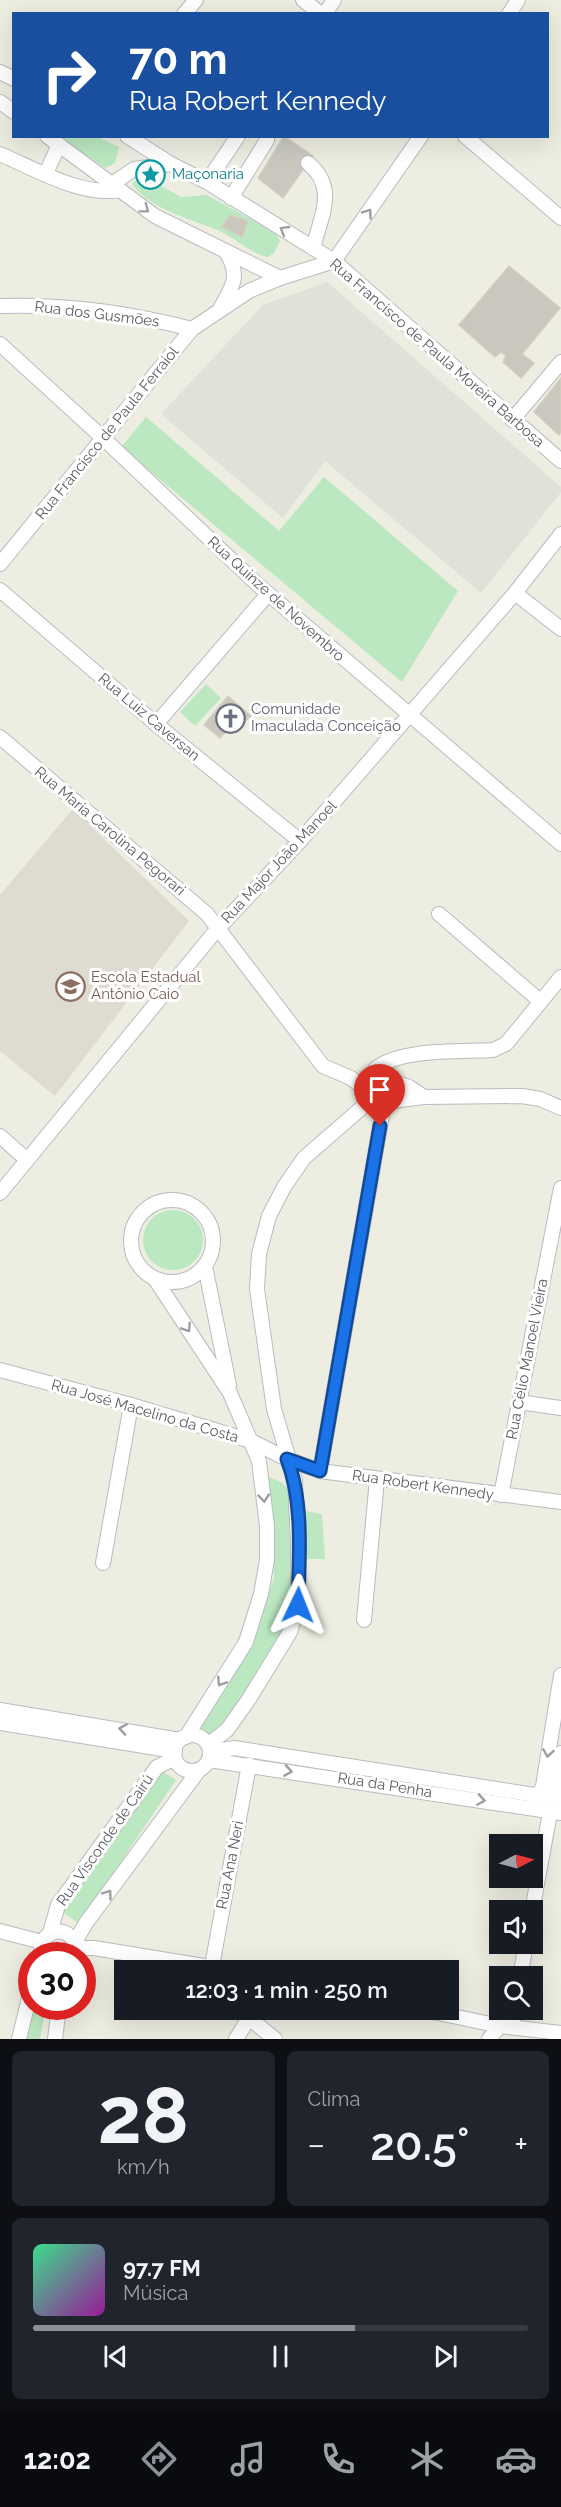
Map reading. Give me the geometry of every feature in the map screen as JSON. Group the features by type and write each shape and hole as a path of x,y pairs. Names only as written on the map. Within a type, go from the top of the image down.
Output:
{"street":[{"path":"186,12 196,0"},
{"path":"303,0 320,12"},
{"path":"325,12 334,0"},
{"name":"Rua Francisco de Paula Moreira Barbosa","path":"130,138 171,164 207,182 334,261 561,461"},
{"path":"207,182 237,138"},
{"path":"334,261 420,138"},
{"path":"467,138 561,218"},
{"path":"231,198 268,140"},
{"path":"46,173 53,141 155,216 280,278"},
{"path":"0,154 68,183 96,192 116,187 134,169 142,166 171,164"},
{"path":"308,163 318,171 326,193 313,248"},
{"name":"Rua Francisco de Paula Ferraiol","path":"220,309 231,290 235,271 234,264 226,252"},
{"name":"Rua Francisco de Paula Ferraiol","path":"0,564 192,329 249,291 280,278 334,261"},
{"name":"Rua dos Gusmões","path":"0,306 110,313 154,319 192,329"},
{"name":"Rua Quinze de Novembro","path":"0,344 268,594 561,844"},
{"path":"513,420 561,362"},
{"name":"Rua Major João Manoel","path":"0,1193 219,927 300,841 410,716 515,593 561,534"},
{"name":"Rua Luiz Caversan","path":"0,590 156,724 300,841"},
{"path":"515,593 561,629"},
{"path":"156,724 268,594"},
{"name":"Rua Maria Carolina Pegorari","path":"2,744 207,914 324,1066 351,1078 380,1099"},
{"path":"439,914 540,1001"},
{"path":"351,1078 363,1071 375,1069 383,1062 405,1056 493,1050 506,1044 561,977"},
{"path":"78,1942 86,1923 249,1699 290,1632 298,1605 295,1480 274,1409 258,1300 259,1254 269,1216 284,1187 304,1158 380,1099 396,1094 391,1080 405,1056"},
{"path":"375,1069 424,1097"},
{"path":"320,1471 380,1099 374,1082 391,1080"},
{"path":"380,1099 522,1096 540,1098 561,1108"},
{"path":"0,1136 26,1159"},
{"name":"Rua Célio Manoel Vieira","path":"501,1495 561,1188"},
{"path":"168,1199 181,1200 194,1205 204,1214 211,1226 212,1253 205,1266 195,1275 183,1281 169,1282 155,1279 144,1272 135,1261 131,1247 131,1234 135,1221 143,1210 154,1202 168,1199"},
{"path":"205,1266 230,1393"},
{"path":"155,1279 230,1393 259,1461 267,1526 267,1560 261,1594 246,1642 179,1747 184,1769 199,1770"},
{"name":"Rua José Macelino da Costa","path":"0,1370 131,1405 251,1441 287,1459"},
{"path":"519,1402 561,1408"},
{"path":"103,1563 131,1405"},
{"name":"Rua Robert Kennedy","path":"287,1459 320,1471 561,1502"},
{"path":"364,1620 377,1479"},
{"path":"549,1804 543,1785 561,1675"},
{"path":"0,1710 179,1747"},
{"path":"0,1723 179,1747 198,1736 209,1752"},
{"name":"Rua Visconde de Cairú","path":"45,1942 58,1905 157,1767 179,1747"},
{"name":"Rua da Penha","path":"209,1752 234,1748 549,1804"},
{"name":"Rua da Penha","path":"209,1752 249,1765 549,1804"},
{"path":"534,1900 549,1804 561,1753"},
{"name":"Rua Ana Neri","path":"213,1960 249,1765"},
{"path":"0,1931 28,1942"},
{"path":"50,1942 62,1931 72,1937 73,1942"},
{"path":"96,1948 173,1960"},
{"path":"459,2017 556,2035"},
{"path":"19,2039 24,2020"},
{"path":"55,2039 57,2020"},
{"path":"236,2039 247,2020"},
{"path":"256,2020 275,2039"},
{"path":"489,2039 506,2026 509,2020"}],"shaded area":[{"path":"327,282 561,487 561,492 481,593 325,461 283,518 161,414 263,305"},
{"name":"Escola Estadual Antônio Caio","path":"73,809 189,921 55,1096 0,1051 0,895"}],"green space":[{"path":"61,138 100,138 119,147 115,163 105,168"},
{"path":"142,175 181,197 207,195 276,233 280,241 274,253 268,257 260,255 221,232 159,206 140,193 132,184"},
{"path":"146,417 279,531 324,477 458,591 402,682 121,447"},
{"path":"206,684 221,698 195,726 180,712"},
{"path":"173,1210 190,1215 198,1223 203,1240 198,1257 190,1265 173,1270 156,1265 148,1257 143,1240 148,1223 156,1215"},
{"path":"266,1476 281,1482 289,1489 294,1566 289,1612 282,1632 263,1669 211,1737 192,1727 256,1630 274,1578 273,1525"},
{"path":"305,1511 322,1514 325,1559 306,1559"},
{"path":"160,1770 176,1780 79,1924 62,1911"},
{"path":"29,2020 44,2020 40,2039 25,2039"}],"building":[{"path":"283,138 287,138 313,156 283,198 258,178"},
{"path":"230,215 248,221 242,237 222,227"},
{"path":"509,266 560,308 522,354 534,363 521,378 503,362 506,356 501,352 495,357 459,325"},
{"path":"561,378 561,432 559,435 534,412"},
{"name":"Comunidade Imaculada Conceição","path":"228,696 251,716 243,723 236,719 220,738 204,725"}],"tunnel":[{"path":"279,145 308,163"}],"place":[{"name":"Maçonaria","path":"151,174"},
{"name":"Comunidade Imaculada Conceição","path":"230,718"},
{"name":"Escola Estadual Antônio Caio","path":"70,986"}],"route":[{"path":"298,1605 295,1480 287,1459 320,1471 380,1126"}]}
